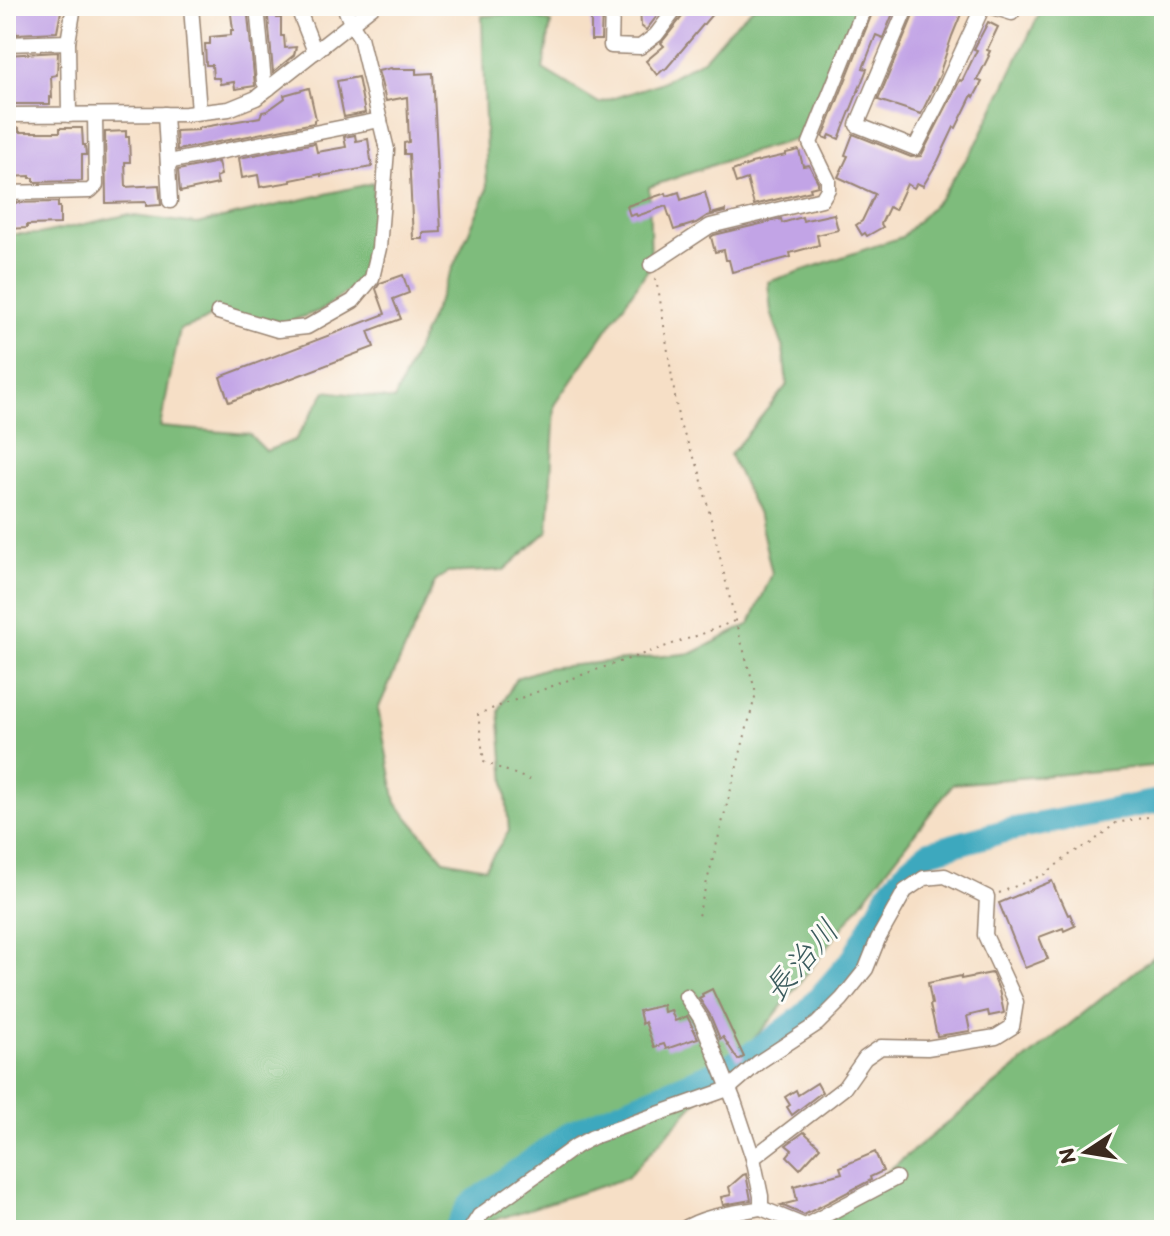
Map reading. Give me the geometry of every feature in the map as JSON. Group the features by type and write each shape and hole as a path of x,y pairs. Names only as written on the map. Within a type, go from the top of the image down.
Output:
{"street":[{"path":"69,115 68,42 74,6"},
{"path":"191,6 199,112"},
{"path":"257,6 264,82 269,88"},
{"path":"297,6 315,52"},
{"path":"218,312 278,330 307,327 353,301 372,278 379,248 387,150 360,37 344,6"},
{"path":"6,115 165,114 229,109 256,98 373,6"},
{"path":"612,6 611,46 640,47 656,35 678,6"},
{"path":"651,265 710,226 822,199 828,189 828,180 810,143 865,6"},
{"path":"907,6 857,125 915,148 983,6"},
{"path":"990,6 1012,13"},
{"path":"6,44 68,42"},
{"path":"165,114 170,201"},
{"path":"6,193 90,191 96,185 95,115"},
{"path":"168,162 380,120"},
{"path":"470,1230 479,1216 576,1146 593,1137 728,1089 759,1062 817,1024 866,969 878,939 905,891 924,878 945,876 987,897 985,935 1016,1002 1012,1027 996,1037 927,1048 881,1047 865,1058 844,1088 753,1158"},
{"path":"686,996 701,1019 734,1101 753,1158 761,1208"},
{"path":"682,1230 707,1218 761,1208 805,1226 896,1178"},
{"path":"479,1216 489,1230"}],"path":[{"path":"651,265 659,293 679,423 699,469 756,693 698,916"},
{"path":"530,780 484,762 478,714 735,620"},
{"path":"987,897 1045,874 1116,823 1164,814"}],"green space":[{"path":"857,6 804,137 649,187 651,265 555,405 548,531 504,570 447,573 435,582 378,709 396,803 444,860 485,868 509,831 499,710 516,678 546,668 693,653 750,624 772,574 759,517 730,455 787,385 783,347 771,312 768,282 902,237 940,198 977,143 1043,6 1164,6 1164,765 953,784 771,1020 627,1178 463,1230 6,1230 6,234 39,234 126,215 197,224 373,183 370,264 353,287 322,310 285,323 218,312 180,329 160,427 249,434 266,451 295,440 326,391 394,400 487,191 482,16 524,13 551,23 543,69 599,103 660,83 704,59 754,7"},
{"path":"1164,948 1164,1230 818,1230 821,1225"}],"building":[{"path":"12,6 62,6 57,32 16,34 6,30"},
{"path":"230,6 247,6 255,86 235,89 234,82 220,84 219,78 213,78 212,65 206,65 205,44 210,44 210,37 231,35"},
{"path":"267,6 276,6 285,48 296,47 294,55 273,72"},
{"path":"591,6 602,6 601,40 591,40"},
{"path":"640,6 665,6 646,30 641,26"},
{"path":"688,6 719,6 665,70 657,75 646,61 664,46 661,43"},
{"path":"875,6 896,6 883,38 876,35 863,68 867,69 839,139 830,135 828,139 823,137"},
{"path":"917,6 940,6 961,14 941,73 921,114 878,100"},
{"path":"988,22 998,27 977,80 982,82 954,127 938,161 923,186 917,183 914,188 907,184 895,210 889,207 881,224 883,227 867,236 865,233 862,235 856,225 862,221 875,194 838,177 848,156 845,155 853,134 911,157 921,156 962,81"},
{"path":"58,52 57,75 51,76 50,104 6,104 6,55"},
{"path":"416,69 416,74 433,73 441,232 423,233 423,239 413,239 409,154 404,154 404,143 409,142 407,97 386,101 378,71"},
{"path":"358,77 365,113 344,117 337,81"},
{"path":"309,88 316,119 314,123 177,150 176,131 198,130 260,117 262,112 285,98 284,95"},
{"path":"19,128 19,132 60,132 60,128 82,128 86,155 82,155 82,181 34,182 30,176 6,177 6,139 9,139 9,129"},
{"path":"126,131 130,162 125,162 126,187 159,185 161,205 146,206 146,202 106,203 105,132"},
{"path":"355,135 356,141 368,139 372,167 260,187 258,175 242,178 239,158 315,143 317,152 346,147 344,137"},
{"path":"799,150 803,166 809,165 818,182 818,186 810,188 811,191 754,205 747,179 736,183 732,171"},
{"path":"218,162 221,175 216,177 218,184 180,192 178,170"},
{"path":"679,192 681,200 705,192 711,214 725,212 674,230 666,206 630,216 627,206 666,193 667,196"},
{"path":"58,202 60,224 6,229 6,203"},
{"path":"834,214 838,230 817,235 819,245 790,253 791,257 732,272 724,250 715,252 711,237 781,219 782,223 802,217 803,221"},
{"path":"403,275 409,293 393,299 401,319 368,331 374,347 229,402 220,377 385,314 376,289 380,283"},
{"path":"1052,881 1075,926 1039,937 1048,959 1025,968 999,903"},
{"path":"992,973 1004,1013 989,1016 988,1011 967,1016 970,1031 937,1036 928,983"},
{"path":"712,989 744,1057 738,1060 723,1037 720,1039 699,998"},
{"path":"663,1005 664,1012 671,1010 675,1021 687,1016 698,1038 666,1049 664,1044 654,1047 639,1011"},
{"path":"817,1083 822,1092 792,1115 785,1097 796,1090 798,1095"},
{"path":"804,1132 820,1147 800,1169 787,1156 792,1150 786,1145"},
{"path":"875,1152 883,1171 870,1177 871,1180 804,1215 781,1205 797,1201 794,1186 842,1173 840,1167"},
{"path":"746,1174 751,1200 723,1205 721,1197 731,1195 729,1187"}],"waterway":[{"name":"長治川","path":"455,1230 469,1205 572,1132 729,1066 763,1046 803,1016 854,957 889,892 909,868 929,852 1005,831 1164,800"}]}
